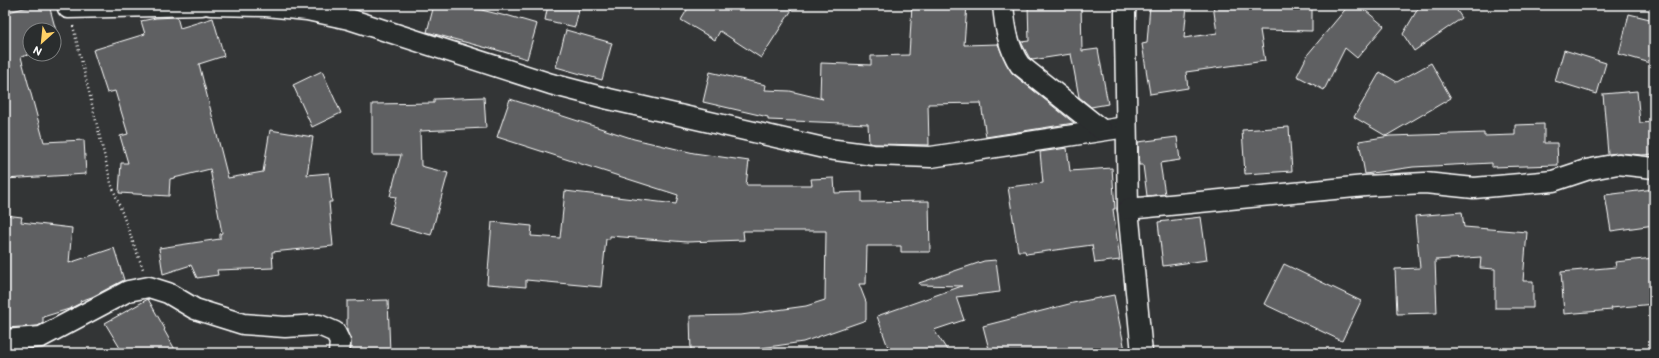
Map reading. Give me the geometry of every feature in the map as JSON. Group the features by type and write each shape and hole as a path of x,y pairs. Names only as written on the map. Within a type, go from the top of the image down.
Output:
{"street":[{"path":"68,8 202,5"},
{"path":"210,5 266,6 307,10 349,19 558,86 828,149 873,155 931,157 1126,127"},
{"path":"1003,5 1004,25 1013,55 1020,65 1102,130"},
{"path":"1126,5 1128,209 1142,353"},
{"path":"1128,209 1365,186 1425,183 1474,188 1546,182 1554,181 1586,170 1618,164 1654,168"},
{"path":"5,340 41,336 128,291 149,287 168,293 195,309 243,324 285,327 319,325 335,332 340,342 340,353"}],"path":[{"path":"68,8 111,183 149,287"}],"building":[{"path":"35,5 49,5 54,22 22,22 22,62 44,142 84,140 86,174 5,179 5,13"},
{"path":"434,5 461,5 506,15 537,24 527,59 427,32"},
{"path":"548,5 580,5 575,27 545,20"},
{"path":"690,5 795,5 761,58 720,31 715,40 681,20"},
{"path":"912,5 967,5 964,45 998,44 1006,63 1013,74 1074,123 986,137 981,103 928,104 929,145 874,144 869,143 868,124 768,120 768,117 703,102 710,72 766,85 765,90 790,91 823,99 820,97 821,63 871,65 871,56 909,55"},
{"path":"1028,5 1081,5 1082,51 1098,49 1108,104 1091,107 1079,97 1071,54 1032,60 1029,57 1021,42 1029,41"},
{"path":"1150,5 1187,5 1184,38 1217,33 1213,5 1312,5 1312,31 1260,30 1265,61 1186,72 1188,88 1150,94 1142,44 1147,43"},
{"path":"1349,5 1359,5 1384,26 1357,58 1345,48 1324,90 1297,76 1308,54"},
{"path":"1420,5 1453,5 1462,18 1414,51 1403,34"},
{"path":"1629,14 1654,20 1654,64 1619,54"},
{"path":"177,17 180,28 213,18 224,56 199,64 228,178 263,172 270,130 313,137 307,175 329,173 332,202 329,202 333,246 272,252 273,268 217,270 218,275 197,278 191,265 163,274 159,248 220,239 220,234 222,233 210,169 170,179 169,196 119,193 121,163 128,163 120,136 128,134 115,91 107,93 93,50 145,34 141,21 156,18"},
{"path":"566,30 612,43 602,80 556,67"},
{"path":"1564,50 1606,63 1597,94 1555,81"},
{"path":"1431,63 1451,98 1386,136 1354,117 1380,72 1397,82"},
{"path":"322,71 341,113 312,127 293,85"},
{"path":"1637,91 1640,123 1654,122 1654,154 1608,154 1603,94"},
{"path":"484,97 486,128 420,131 421,166 448,173 431,235 389,224 396,197 390,196 401,155 372,155 372,104 434,103 434,99"},
{"path":"510,99 634,139 694,153 749,161 746,185 812,185 811,179 834,178 835,193 862,192 862,202 929,201 930,252 901,252 901,246 867,246 866,284 859,284 866,302 866,320 803,342 761,348 762,353 691,353 690,316 741,315 806,306 825,300 826,231 743,231 744,240 687,242 610,236 610,239 606,239 601,287 526,280 526,287 487,284 492,222 532,226 531,236 560,238 565,191 676,204 678,195 497,137"},
{"path":"1544,124 1544,143 1557,143 1558,165 1492,167 1492,163 1413,167 1365,174 1359,141 1390,136 1484,133 1484,136 1515,135 1515,125"},
{"path":"1289,127 1292,171 1245,174 1242,130"},
{"path":"1177,137 1180,160 1160,163 1165,194 1147,196 1143,165 1139,165 1138,142"},
{"path":"1067,148 1070,171 1112,168 1115,209 1113,209 1120,260 1095,263 1092,245 1026,254 1025,251 1018,251 1008,187 1043,183 1040,152"},
{"path":"1654,189 1654,225 1611,231 1605,195"},
{"path":"1462,212 1464,227 1527,232 1523,281 1533,281 1533,308 1495,308 1495,269 1480,268 1481,257 1435,260 1437,313 1397,314 1395,269 1420,268 1415,216"},
{"path":"5,215 22,217 21,222 72,228 69,263 114,248 124,280 92,297 80,301 81,303 69,309 43,317 43,323 38,326 5,328"},
{"path":"1201,217 1207,260 1163,266 1158,222"},
{"path":"1654,258 1654,304 1611,308 1612,310 1564,314 1561,272 1616,267 1615,262"},
{"path":"996,260 1000,292 956,297 964,320 934,330 949,353 890,353 877,316 962,286 920,285 919,283 984,261"},
{"path":"1284,264 1361,301 1342,341 1264,304"},
{"path":"1114,295 1125,350 1107,353 990,353 983,326 1073,303"},
{"path":"148,299 177,353 123,353 105,323"},
{"path":"388,300 390,353 351,353 351,343 347,331 347,301"}]}
